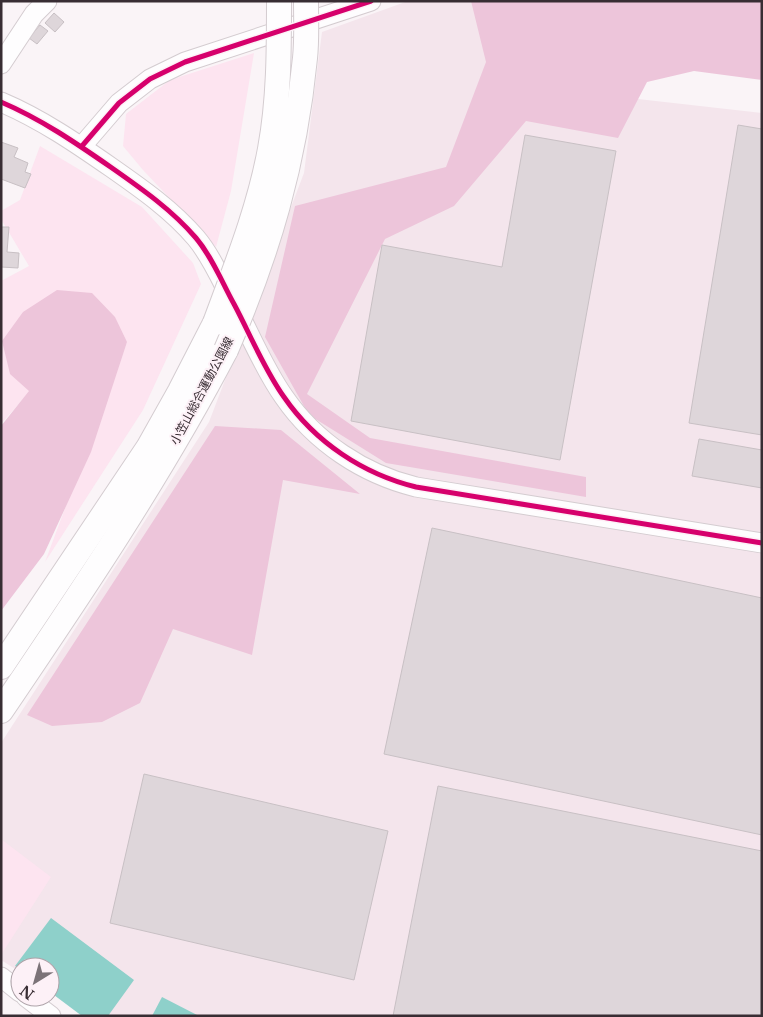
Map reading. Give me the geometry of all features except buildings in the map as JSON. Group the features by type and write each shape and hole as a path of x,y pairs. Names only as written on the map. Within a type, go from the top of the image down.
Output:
{"main road":[{"name":"小笠山総合運動公園線","path":"1,667 148,448 215,323 241,256 270,150 277,100 279,1"},
{"name":"小笠山総合運動公園線","path":"1,711 154,480 226,350 260,268 276,216 291,153 306,57 306,1"}],"street":[{"path":"1,64 34,14 47,1"},
{"path":"82,146 119,102 150,79 184,62 371,1"},
{"path":"1,102 30,114 82,146 171,213 197,239 214,265 284,397 316,433 349,459 392,482 416,487 762,543"},
{"path":"39,1007 51,1016"}],"shaded area":[{"path":"408,1 505,1 617,135 638,99 762,113 762,1016 90,1016 60,979 60,957 10,957 10,966 1,960 1,743 209,422 304,173 322,32"},
{"path":"471,1 762,1 762,80 694,71 647,82 618,138 526,121 454,206 385,239 307,394 370,438 586,477 586,497 386,463 309,415 265,337 295,206 446,167 486,62"},
{"path":"254,53 231,191 216,247 143,170 123,146 126,114 170,80"},
{"path":"40,146 142,207 193,263 201,284 143,410 45,562 127,342 30,391 1,424 1,281 29,266 1,219 1,211 20,200"},
{"path":"57,290 92,293 115,317 127,342 91,452 44,554 1,611 1,426 29,391 10,374 2,341 23,312"},
{"path":"215,426 281,430 360,494 283,480 252,655 173,629 140,703 102,722 52,726 27,715"},
{"path":"1,839 51,877 1,955"}],"water":[{"path":"51,918 134,980 108,1016 82,1016 60,1000 60,957 22,957"},
{"path":"162,997 199,1016 152,1016"}],"cycle path":[{"path":"82,146 119,103 150,79 185,62 371,1"},
{"path":"1,102 44,124 85,150 145,192 187,228 202,245 212,261 264,363 284,397 296,413 325,442 359,465 377,474 416,487 762,543"}]}
